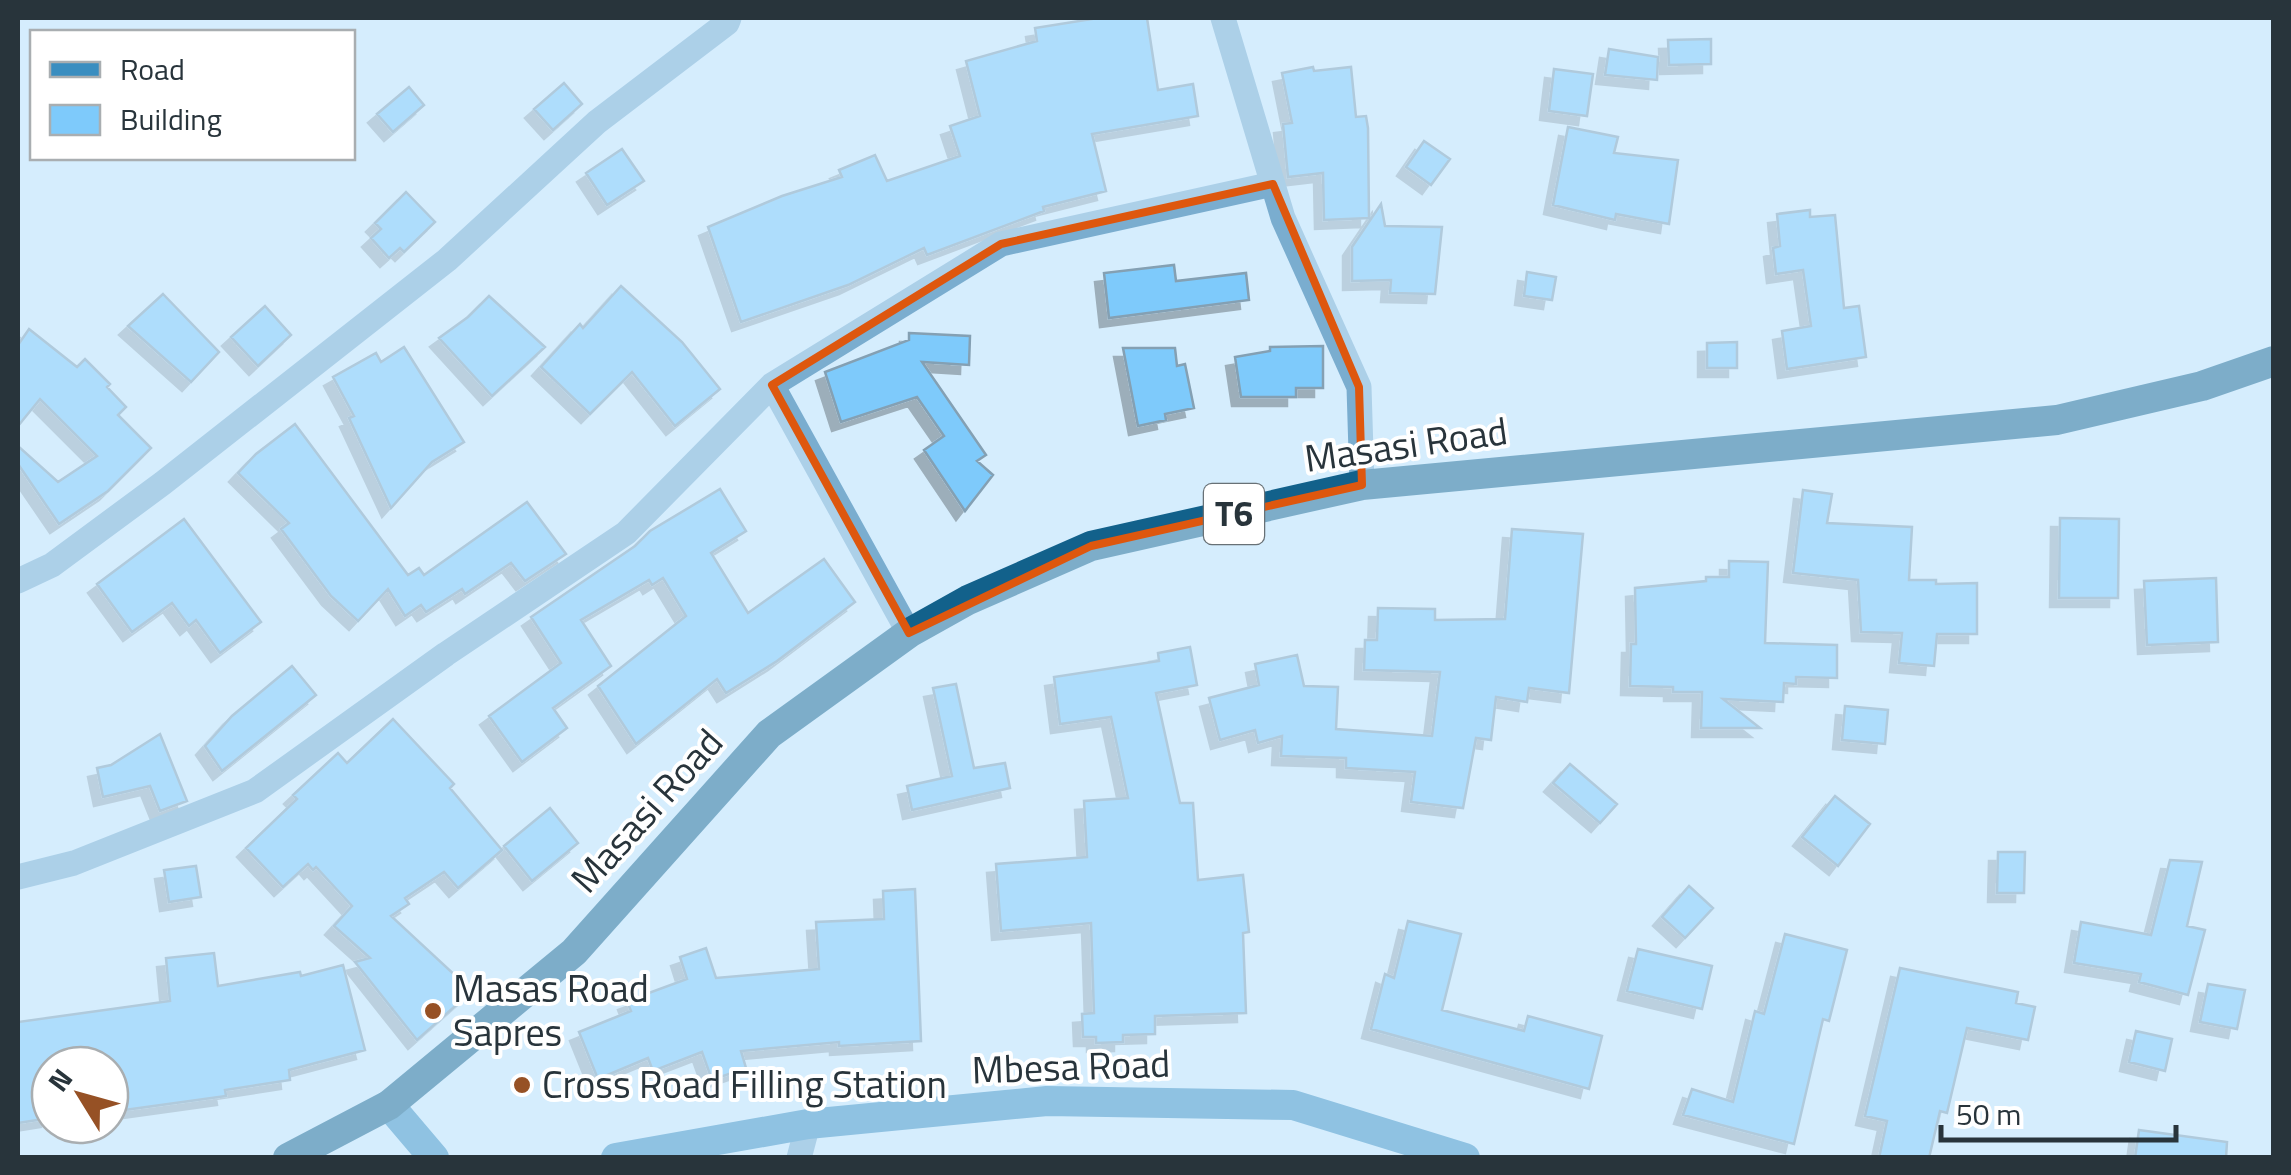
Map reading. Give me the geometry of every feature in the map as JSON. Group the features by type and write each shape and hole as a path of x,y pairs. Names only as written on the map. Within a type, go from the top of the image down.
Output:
{"highway":[{"name":"Masasi Road","path":"390,1105 574,952 769,734 909,633 968,600 1091,546 1362,485 2057,420 2202,386 2274,361"},
{"name":"T6","path":"288,1158 390,1105"}],"main road":[{"name":"Mbesa Road","path":"616,1158 808,1124 1047,1100 1293,1105 1465,1158"},
{"path":"390,1105 434,1158"}],"street":[{"path":"18,581 52,565 163,483 447,260 598,122 727,24 729,18"},
{"path":"1223,18 1283,218 1360,387 1362,485"},
{"path":"18,877 74,863 255,790 446,654 626,533 772,385 1001,244 1272,184"},
{"path":"772,385 909,633"},
{"path":"798,1158 808,1124"}],"highlighted area":[{"path":"1273,184 1359,387 1362,485 1091,546 909,633 772,385 1001,244"}],"building":[{"path":"1098,18 1147,18 1158,90 1193,84 1198,116 1092,134 1106,191 1043,207 1044,211 927,255 924,248 848,285 741,322 708,227 782,196 842,177 839,170 875,155 887,181 960,156 950,126 980,116 966,61 1037,41 1035,28"},
{"path":"1711,39 1711,64 1669,65 1668,40"},
{"path":"1609,49 1658,57 1657,80 1605,75"},
{"path":"1313,67 1314,71 1351,67 1356,117 1366,116 1368,128 1369,218 1324,220 1323,173 1288,177 1283,124 1292,123 1282,73"},
{"path":"1554,69 1593,74 1587,116 1549,111"},
{"path":"564,83 582,104 553,130 534,109"},
{"path":"409,87 424,105 393,132 377,114"},
{"path":"1568,127 1618,137 1614,153 1678,160 1669,224 1616,214 1615,220 1553,205"},
{"path":"1424,141 1450,159 1431,185 1406,167"},
{"path":"622,149 644,181 607,205 586,173"},
{"path":"406,192 435,222 404,252 400,248 389,258 371,238 381,229 375,223"},
{"path":"1381,204 1385,226 1442,227 1435,294 1390,293 1391,280 1352,281 1352,247"},
{"path":"1810,210 1810,217 1835,215 1844,308 1859,306 1866,357 1787,369 1782,331 1811,326 1803,270 1776,274 1773,248 1780,246 1777,214"},
{"path":"1174,265 1176,281 1246,273 1249,300 1109,318 1104,273"},
{"path":"1527,272 1556,277 1552,300 1524,296"},
{"path":"621,286 682,342 720,389 675,426 632,372 590,414 541,367"},
{"path":"163,294 219,352 191,382 128,326"},
{"path":"489,296 545,347 492,396 439,338"},
{"path":"265,306 291,335 258,366 231,337"},
{"path":"29,329 77,367 85,359 126,407 118,415 151,448 108,491 59,524 18,464 18,446 58,482 97,456 40,399 18,426 18,345"},
{"path":"909,333 970,336 969,365 922,362 986,455 977,461 993,475 965,511 924,450 944,436 917,397 841,422 825,372 909,340"},
{"path":"1737,342 1737,368 1707,368 1707,343"},
{"path":"1323,346 1323,388 1296,388 1296,397 1241,397 1235,357 1270,351 1270,347"},
{"path":"404,347 464,442 432,462 391,508 349,418 354,416 333,377 376,353 381,362"},
{"path":"1123,348 1175,348 1177,366 1185,364 1194,408 1165,414 1166,420 1138,426"},
{"path":"295,424 408,575 419,568 424,575 527,502 566,554 525,581 511,563 465,594 462,589 426,612 421,605 405,616 388,589 358,621 331,596 281,529 289,523 238,473"},
{"path":"720,489 746,531 711,553 748,613 824,559 855,602 777,661 726,693 717,679 636,744 598,686 686,616 663,578 652,585 649,580 581,620 611,666 553,708 567,728 522,762 489,716 561,663 531,617 635,546 650,531"},
{"path":"1803,490 1832,494 1827,523 1912,527 1909,580 1977,583 1977,634 1937,634 1934,666 1899,663 1902,633 1861,632 1858,580 1793,573"},
{"path":"2060,518 2119,519 2118,598 2059,598"},
{"path":"184,519 261,622 220,653 196,620 189,626 172,603 132,632 97,584"},
{"path":"1512,529 1583,534 1569,693 1529,688 1527,702 1496,697 1491,740 1476,738 1463,808 1411,802 1415,772 1346,768 1346,758 1281,756 1282,736 1258,743 1255,730 1220,740 1209,698 1259,685 1255,664 1297,655 1304,686 1338,687 1336,729 1432,736 1440,672 1364,670 1365,640 1377,640 1378,608 1435,609 1435,620 1505,619"},
{"path":"1729,561 1768,562 1765,643 1837,645 1837,678 1796,677 1796,684 1784,683 1783,702 1723,699 1760,728 1701,728 1702,692 1630,686 1631,644 1636,644 1635,588 1729,577"},
{"path":"2216,578 2218,642 2147,645 2144,581"},
{"path":"1190,647 1197,685 1156,693 1180,803 1193,803 1198,880 1243,875 1249,932 1243,933 1246,1013 1155,1016 1155,1034 1123,1035 1123,1042 1096,1043 1096,1037 1083,1037 1082,1014 1094,1013 1091,923 1001,931 996,864 1087,857 1084,801 1128,798 1111,717 1060,724 1054,677 1159,661 1158,653"},
{"path":"292,666 316,695 222,771 205,746 232,716"},
{"path":"956,684 974,768 1005,763 1010,788 912,810 907,786 952,776 933,688"},
{"path":"1845,706 1888,710 1885,744 1842,740"},
{"path":"393,719 454,784 450,788 502,850 458,888 444,872 405,898 409,904 391,916 472,991 417,1040 355,962 370,958 334,926 352,906 316,867 313,870 308,864 283,887 246,848 297,799 293,795 338,753 347,763"},
{"path":"160,734 187,801 160,811 150,786 103,797 97,768 111,765"},
{"path":"1570,764 1617,804 1600,823 1553,783"},
{"path":"1835,796 1870,824 1838,866 1802,837"},
{"path":"550,808 578,843 532,881 504,846"},
{"path":"1998,852 2025,852 2024,893 1997,893"},
{"path":"2170,860 2202,862 2187,926 2205,930 2188,995 2139,982 2141,974 2074,963 2081,922 2151,935"},
{"path":"196,866 201,897 169,902 164,870"},
{"path":"1689,886 1713,908 1685,938 1662,917"},
{"path":"915,889 921,1041 839,1046 839,1042 741,1051 746,1068 712,1080 702,1052 653,1071 648,1058 598,1079 579,1032 631,1011 627,1001 687,979 680,957 706,948 716,978 819,969 816,922 884,919 883,891"},
{"path":"1408,921 1461,934 1442,1010 1524,1031 1528,1016 1602,1036 1589,1089 1371,1029 1385,974 1394,978"},
{"path":"1785,934 1847,950 1829,1021 1823,1019 1794,1144 1683,1115 1692,1089 1733,1102 1755,1011 1764,1014"},
{"path":"1638,949 1712,966 1702,1009 1627,991"},
{"path":"214,953 218,986 300,972 301,976 343,965 365,1050 289,1070 290,1080 225,1090 226,1096 130,1109 130,1045 30,1045 30,1121 18,1123 18,1022 170,1001 166,958"},
{"path":"1900,968 2018,992 2016,1003 2035,1007 2028,1040 1967,1028 1947,1113 1940,1111 1929,1158 1879,1158 1887,1121 1865,1116"},
{"path":"2208,984 2245,990 2237,1029 2200,1022"},
{"path":"2136,1031 2172,1039 2165,1071 2129,1062"},
{"path":"2139,1130 2227,1142 2226,1158 2135,1158"}],"place":[{"name":"Masas Road Sapres","path":"433,1011"},
{"name":"Cross Road Filling Station","path":"522,1085"}]}
